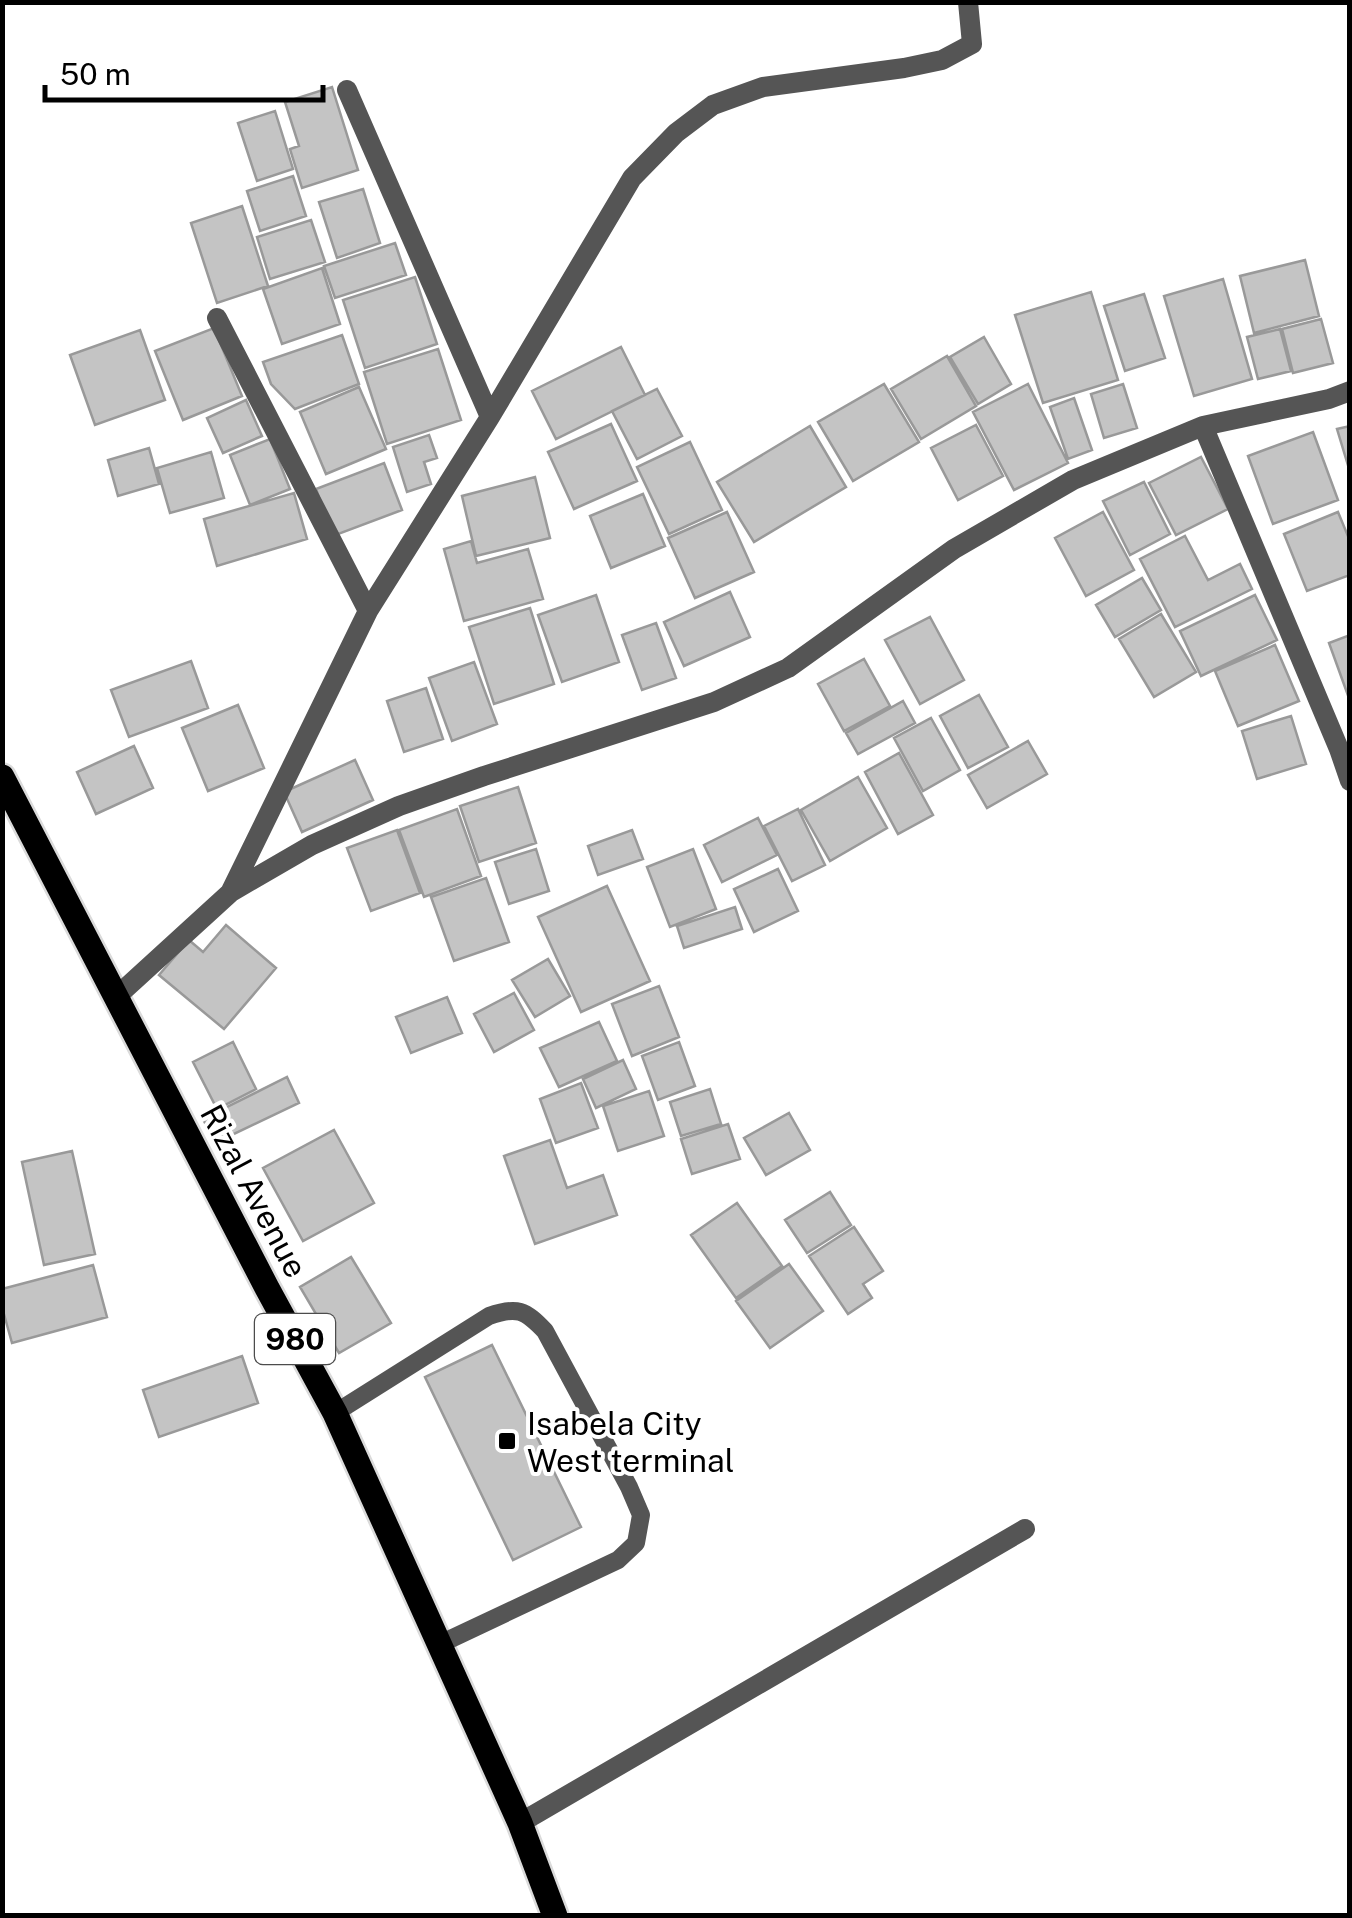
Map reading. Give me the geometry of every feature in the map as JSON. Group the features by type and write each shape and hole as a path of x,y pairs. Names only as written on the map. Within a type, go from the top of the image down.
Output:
{"main road":[{"name":"Rizal Avenue","path":"2,777 335,1413 520,1823 555,1916"}],"street":[{"path":"231,892 368,611 490,417 632,178 676,133 714,105 763,87 904,68 960,52 972,44 968,2"},
{"path":"347,90 490,417"},
{"path":"217,318 368,611"},
{"path":"116,997 231,892 312,845 399,806 748,688 788,668 954,549 1072,480 1203,426 1350,391"},
{"path":"1203,426 1344,746 1350,781"},
{"path":"520,1823 1024,1529"}],"lane":[{"path":"335,1413 488,1316 520,1310 545,1331 629,1486 640,1515 636,1543 629,1552 440,1644"}],"building":[{"path":"332,87 358,170 302,188 290,149 299,146 285,102"},
{"path":"275,111 293,169 257,181 238,123"},
{"path":"293,176 306,216 260,231 247,191"},
{"path":"363,189 380,243 337,258 319,202"},
{"path":"242,206 268,286 217,303 191,223"},
{"path":"311,220 325,262 270,279 257,237"},
{"path":"395,243 406,275 335,298 324,266"},
{"path":"1305,260 1319,316 1254,333 1240,276"},
{"path":"322,268 340,324 282,344 263,289"},
{"path":"415,277 437,344 365,368 343,300"},
{"path":"1223,279 1252,379 1194,396 1164,296"},
{"path":"1091,292 1118,380 1043,403 1015,315"},
{"path":"1144,294 1165,358 1125,371 1104,306"},
{"path":"1321,319 1333,363 1293,373 1282,329"},
{"path":"214,328 242,396 183,420 155,351"},
{"path":"1280,329 1291,371 1258,379 1247,337"},
{"path":"140,330 165,400 95,425 70,355"},
{"path":"342,335 359,384 295,409 271,384 263,362"},
{"path":"984,337 1011,384 978,404 950,357"},
{"path":"621,347 645,395 556,439 532,391"},
{"path":"438,349 461,420 387,444 364,372"},
{"path":"947,356 976,406 921,439 891,389"},
{"path":"884,384 919,442 853,481 818,422"},
{"path":"1028,384 1068,463 1014,490 973,412"},
{"path":"1123,384 1137,428 1104,438 1091,394"},
{"path":"359,387 386,449 326,474 300,412"},
{"path":"657,389 682,436 637,459 612,411"},
{"path":"1074,398 1092,450 1068,459 1050,407"},
{"path":"246,400 262,436 223,453 207,418"},
{"path":"611,424 637,481 574,509 548,452"},
{"path":"976,425 1003,476 958,500 931,448"},
{"path":"810,426 846,487 754,542 717,482"},
{"path":"1350,426 1350,472 1337,429"},
{"path":"1313,432 1338,500 1273,524 1248,456"},
{"path":"429,435 437,458 424,462 431,484 407,492 393,447"},
{"path":"270,439 290,489 250,505 230,455"},
{"path":"690,442 722,510 669,534 637,467"},
{"path":"149,448 159,484 118,496 108,460"},
{"path":"211,452 224,498 170,513 157,468"},
{"path":"1201,457 1228,509 1176,535 1149,483"},
{"path":"384,463 402,510 333,536 316,489"},
{"path":"535,477 550,538 476,556 462,496"},
{"path":"1144,482 1170,534 1130,555 1103,501"},
{"path":"294,493 307,539 217,566 204,519"},
{"path":"643,494 665,546 611,568 590,516"},
{"path":"727,512 754,572 695,598 668,538"},
{"path":"1103,512 1134,570 1086,596 1055,538"},
{"path":"1338,512 1350,541 1350,575 1307,591 1284,534"},
{"path":"1185,536 1208,580 1240,564 1252,589 1175,627 1140,559"},
{"path":"471,541 477,563 528,549 543,599 464,621 444,549"},
{"path":"1142,578 1161,610 1115,637 1096,605"},
{"path":"730,592 750,637 684,666 664,622"},
{"path":"596,595 619,662 562,682 538,615"},
{"path":"1255,595 1277,640 1201,676 1180,631"},
{"path":"530,608 554,684 494,704 469,627"},
{"path":"1161,614 1196,672 1154,697 1119,639"},
{"path":"930,617 964,680 920,704 885,640"},
{"path":"656,623 676,678 642,690 622,635"},
{"path":"1350,635 1350,701 1329,643"},
{"path":"1275,645 1299,701 1238,726 1215,671"},
{"path":"864,659 890,706 844,731 818,684"},
{"path":"191,661 208,708 129,737 111,690"},
{"path":"474,662 497,724 452,741 429,678"},
{"path":"426,688 443,739 404,752 387,701"},
{"path":"979,695 1008,747 968,768 940,716"},
{"path":"903,701 915,723 858,754 846,733"},
{"path":"238,705 264,768 208,791 182,728"},
{"path":"1291,716 1306,764 1257,779 1242,731"},
{"path":"931,718 960,770 923,791 894,738"},
{"path":"1028,741 1047,774 987,808 968,775"},
{"path":"134,746 153,788 96,814 77,772"},
{"path":"899,753 933,815 898,834 865,772"},
{"path":"355,760 373,800 302,832 284,792"},
{"path":"858,777 887,828 830,861 801,810"},
{"path":"518,787 536,843 479,862 460,806"},
{"path":"457,809 481,876 424,897 399,830"},
{"path":"798,809 825,865 792,881 764,826"},
{"path":"758,818 777,855 722,882 704,845"},
{"path":"397,830 420,893 371,911 347,848"},
{"path":"632,830 643,859 598,875 588,846"},
{"path":"536,849 549,891 509,904 495,862"},
{"path":"693,849 716,909 670,927 647,867"},
{"path":"778,869 798,911 754,932 734,889"},
{"path":"486,878 509,942 454,961 431,897"},
{"path":"607,886 650,981 581,1012 538,917"},
{"path":"735,907 742,929 684,948 677,926"},
{"path":"226,925 276,968 224,1029 159,975 189,940 203,952"},
{"path":"548,959 570,996 535,1017 512,980"},
{"path":"659,986 679,1037 632,1056 612,1004"},
{"path":"514,993 534,1030 494,1052 474,1014"},
{"path":"447,997 462,1033 411,1053 396,1017"},
{"path":"599,1022 617,1061 559,1087 540,1048"},
{"path":"233,1042 256,1089 217,1109 193,1062"},
{"path":"679,1042 695,1086 658,1100 642,1056"},
{"path":"623,1060 636,1089 596,1108 583,1079"},
{"path":"287,1077 299,1103 215,1143 203,1119"},
{"path":"581,1083 598,1128 556,1143 540,1099"},
{"path":"710,1089 721,1124 681,1136 670,1102"},
{"path":"649,1091 664,1136 618,1151 603,1106"},
{"path":"789,1113 810,1150 766,1175 744,1138"},
{"path":"728,1124 740,1159 692,1174 681,1139"},
{"path":"334,1130 374,1203 303,1241 263,1168"},
{"path":"550,1140 567,1188 603,1175 617,1215 535,1244 504,1156"},
{"path":"72,1151 95,1254 44,1265 22,1162"},
{"path":"830,1192 851,1225 807,1253 785,1220"},
{"path":"737,1203 782,1266 736,1298 691,1235"},
{"path":"854,1227 883,1271 863,1284 872,1298 848,1314 809,1256"},
{"path":"351,1257 391,1323 339,1353 300,1287"},
{"path":"789,1264 823,1311 770,1348 736,1301"},
{"path":"93,1265 107,1317 12,1343 2,1307 2,1289"},
{"path":"492,1345 581,1527 513,1560 425,1377"},
{"path":"242,1356 258,1403 159,1437 143,1390"}],"place":[{"name":"Isabela City West terminal","path":"507,1441"}]}
